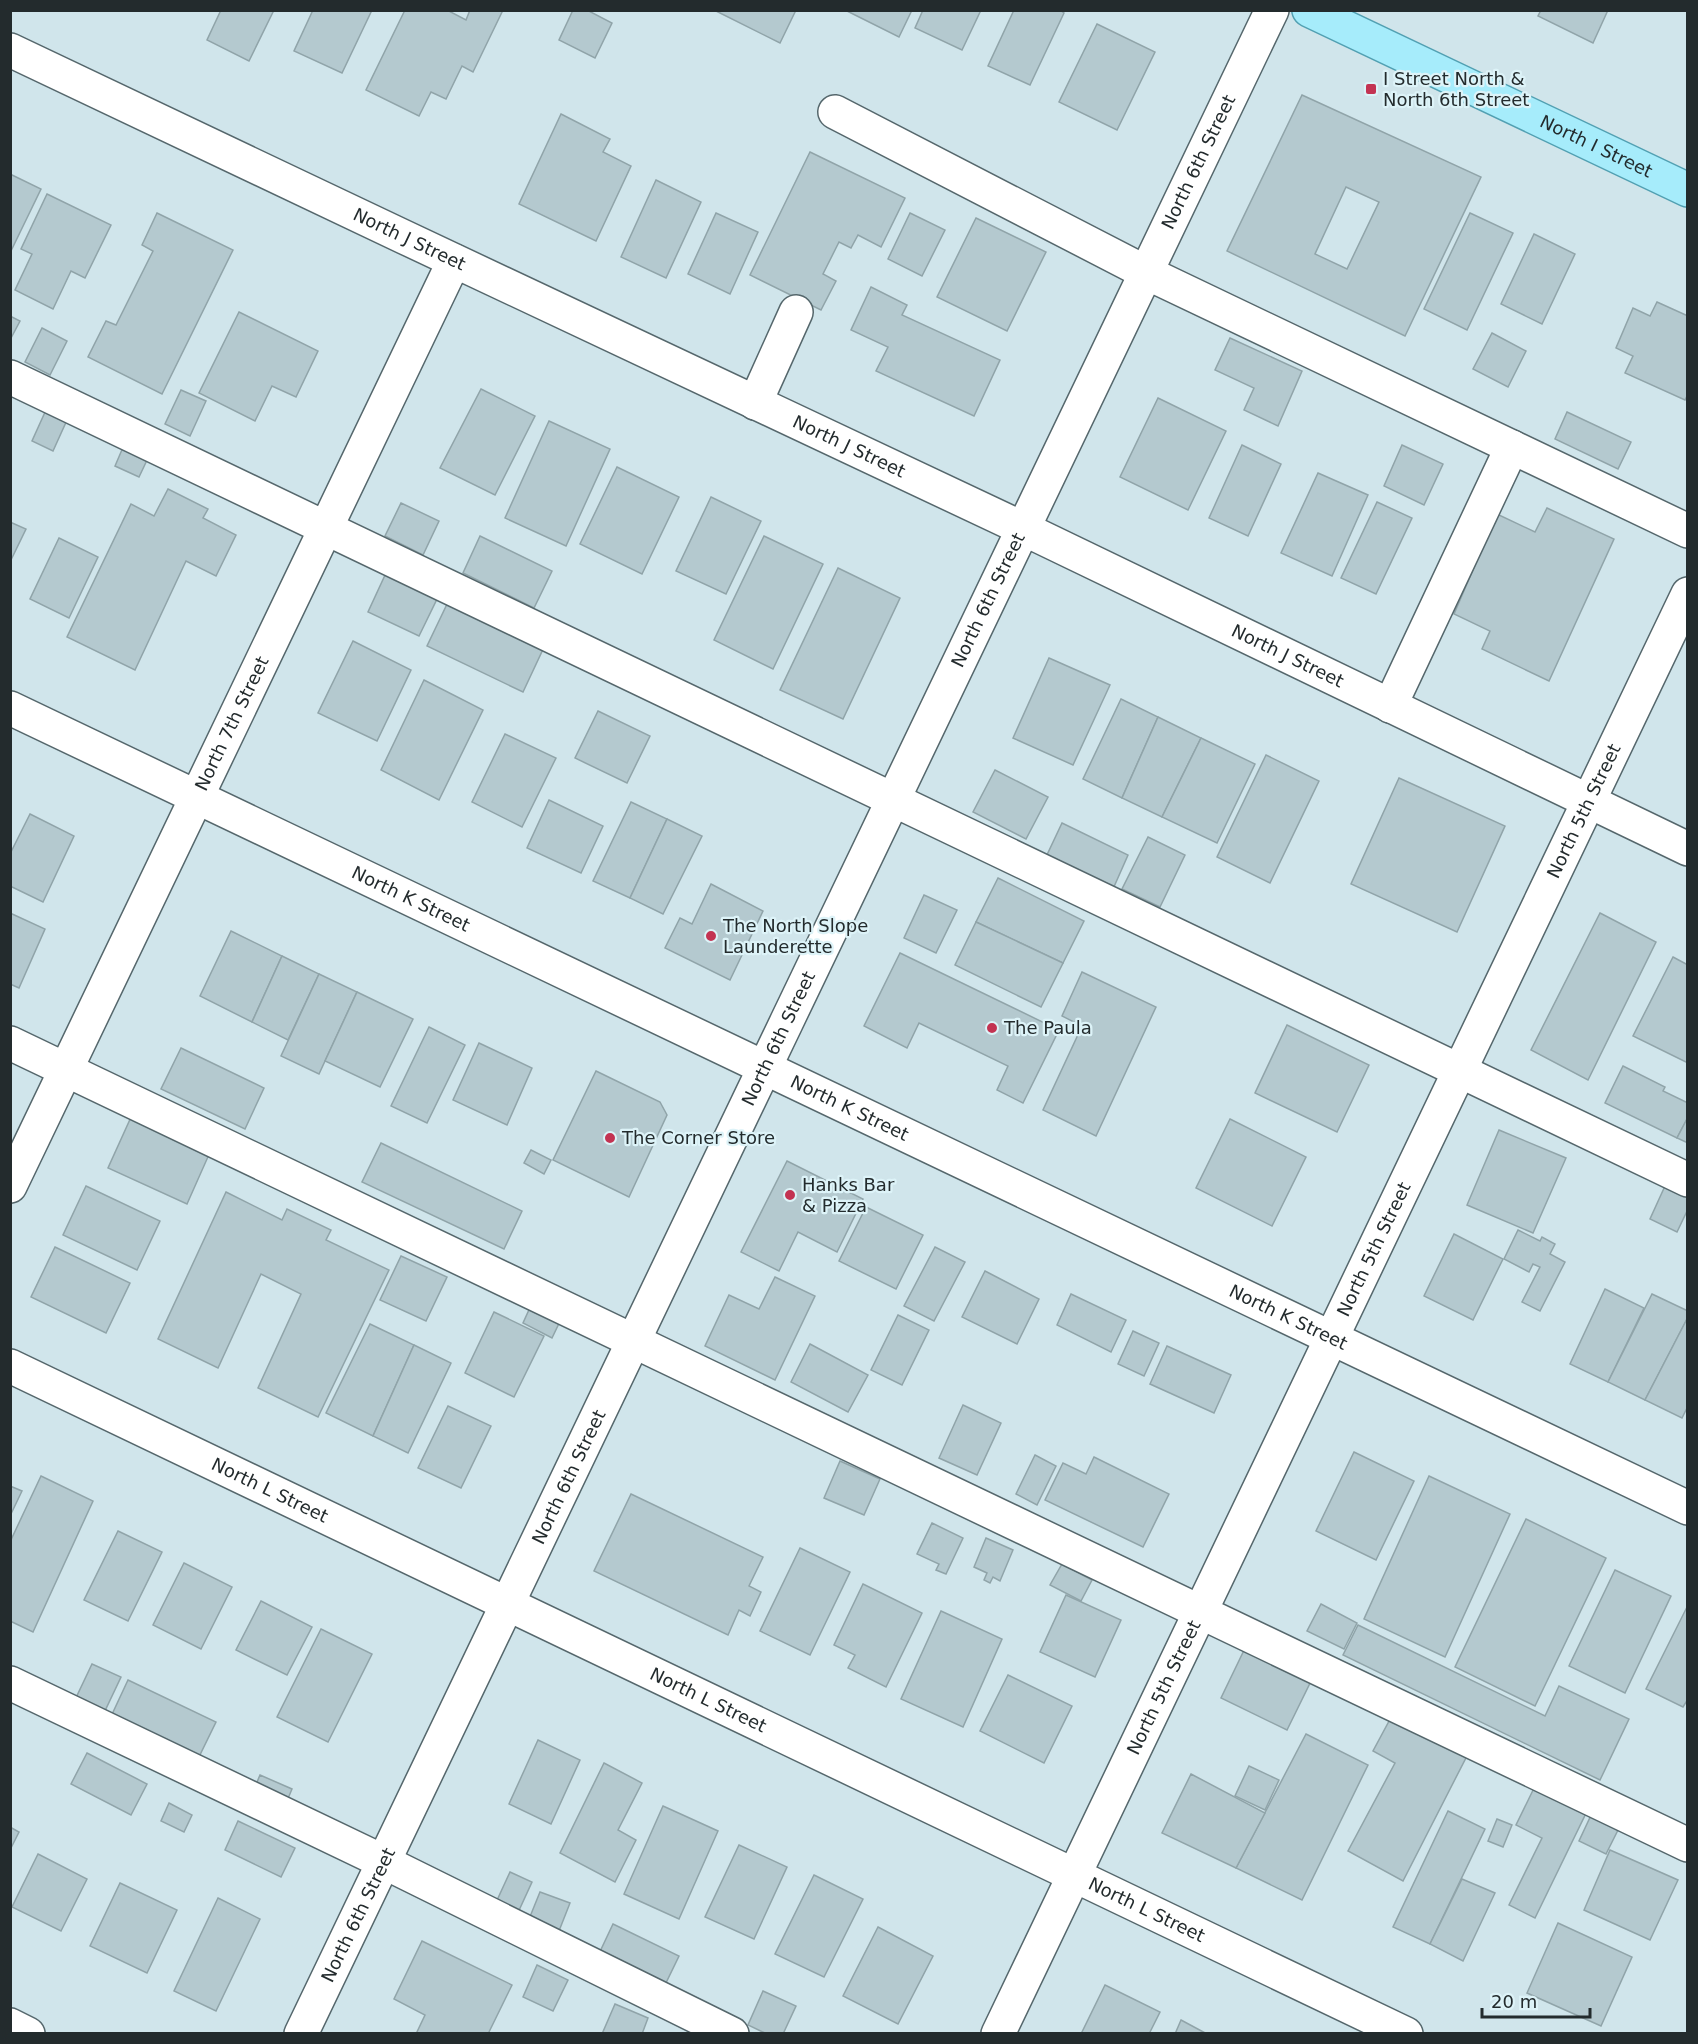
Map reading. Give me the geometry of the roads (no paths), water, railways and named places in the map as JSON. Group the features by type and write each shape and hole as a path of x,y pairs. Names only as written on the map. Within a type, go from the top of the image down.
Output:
{"main road":[{"name":"North I Street","path":"1309,10 1688,190"}],"street":[{"name":"North 6th Street","path":"301,2034 1272,10"},
{"name":"North J Street","path":"10,50 1022,528 1688,849"},
{"path":"835,112 1145,272 1688,531"},
{"name":"North 7th Street","path":"10,1186 454,261"},
{"path":"754,403 796,312"},
{"path":"10,377 1688,1180"},
{"path":"1390,706 1512,447"},
{"name":"North 5th Street","path":"998,2034 1688,594"},
{"name":"North K Street","path":"10,708 1688,1508"},
{"path":"10,1043 1688,1845"},
{"name":"North L Street","path":"10,1366 1406,2034"},
{"path":"10,1683 384,1862 732,2034"},
{"path":"10,2025 28,2034"}],"place":[{"name":"I Street North & North 6th Street","path":"1371,89"},
{"name":"The North Slope Launderette","path":"711,936"},
{"name":"The Paula","path":"992,1028"},
{"name":"The Corner Store","path":"610,1138"},
{"name":"Hanks Bar & Pizza","path":"790,1195"}]}
